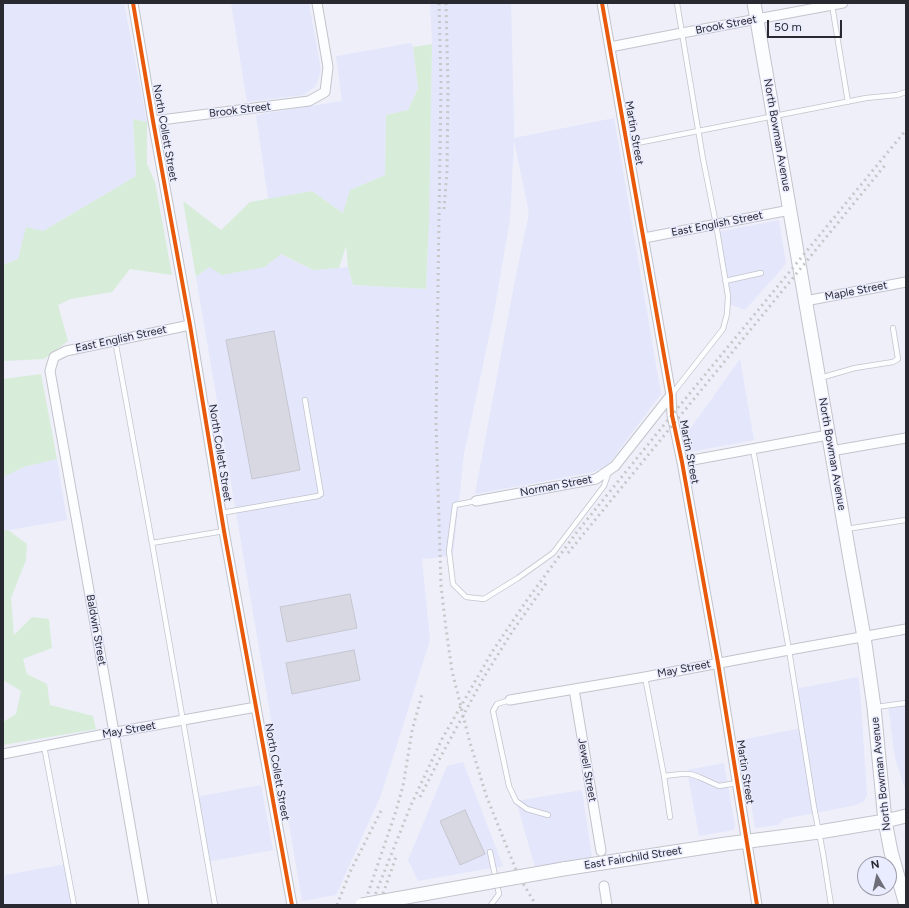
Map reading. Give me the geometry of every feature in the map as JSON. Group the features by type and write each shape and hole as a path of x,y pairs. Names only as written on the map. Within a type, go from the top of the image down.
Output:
{"street":[{"name":"North Collett Street","path":"134,3 221,513 292,905"},
{"name":"Brook Street","path":"153,121 309,101 325,92 328,67 316,3"},
{"name":"Martin Street","path":"602,3 671,395 672,415 682,462 718,663 757,905"},
{"name":"North Bowman Avenue","path":"754,3 864,637 874,707 885,821 891,852 902,882 906,905"},
{"name":"Brook Street","path":"610,47 843,3"},
{"name":"East English Street","path":"644,238 790,210"},
{"name":"Maple Street","path":"805,301 906,282"},
{"name":"East English Street","path":"54,356 66,351 190,325"},
{"name":"Baldwin Street","path":"54,356 50,371 144,905"},
{"name":"Norman Street","path":"476,501 596,479 615,466 671,395"},
{"path":"682,462 828,435"},
{"path":"831,452 906,438"},
{"name":"May Street","path":"510,700 906,629"},
{"name":"Jewell Street","path":"574,689 601,851"},
{"name":"May Street","path":"3,754 256,707"},
{"name":"East Fairchild Street","path":"362,905 563,869 747,841 819,832 906,816"},
{"path":"604,886 607,905"}],"lane":[{"path":"671,395 723,329 728,314 728,296 716,224 703,160 677,3"},
{"path":"832,4 848,102"},
{"path":"627,144 866,98 897,96 906,92"},
{"path":"725,281 761,273"},
{"path":"818,378 855,368 893,362 898,359 893,328"},
{"path":"115,340 215,905"},
{"path":"221,513 318,496 321,494 304,400"},
{"path":"753,449 789,650 831,905"},
{"path":"476,501 455,506 449,551 453,584 466,597 484,599 518,578 553,553 604,486 609,470"},
{"path":"845,529 906,520"},
{"path":"152,543 224,530"},
{"path":"645,677 664,776 670,817"},
{"path":"510,700 497,704 493,712 509,786 516,801 527,809 548,815"},
{"path":"874,707 906,703"},
{"path":"44,746 74,905"},
{"path":"664,776 690,774 719,786 737,783"},
{"path":"490,852 499,894 491,905"}],"shaded area":[{"path":"3,3 53,3 54,5 61,3 124,3 147,122 133,119 136,176 43,231 18,259 3,265"},
{"path":"231,3 309,3 321,70 316,86 304,95 247,102"},
{"path":"430,3 511,3 514,138 614,118 661,394 608,465 594,472 475,494 529,213 514,140 510,219 493,318 464,454 453,556 422,559 430,640 381,795 336,895 302,901 196,277 209,267 265,267 280,254 313,270 348,267 353,285 426,289 429,223 432,44"},
{"path":"411,43 413,47 418,88 408,110 386,115 385,175 351,190 343,213 312,191 268,199 256,115 342,101 336,56"},
{"path":"779,220 786,264 745,310 728,304 717,232"},
{"path":"740,359 754,440 690,452 687,433"},
{"path":"57,459 67,520 3,531 3,477 24,467"},
{"path":"858,677 867,795 864,801 856,805 784,819 778,825 755,828 741,740 801,728 795,689"},
{"path":"906,703 906,793 895,758 888,706"},
{"path":"463,762 503,866 418,881 408,860 447,766"},
{"path":"724,763 735,826 734,830 699,836 687,770"},
{"path":"261,785 273,850 207,862 196,797"},
{"path":"582,790 592,857 535,867 516,801"},
{"path":"66,864 74,905 3,905 3,885 5,875"}],"green space":[{"path":"432,44 429,223 426,289 353,285 348,267 346,246 339,268 313,270 281,254 265,267 222,275 209,267 196,277 183,201 221,230 250,202 312,191 343,213 350,190 385,175 386,115 408,110 418,88 413,47"},
{"path":"133,119 147,122 147,164 155,182 172,275 130,269 112,292 71,299 58,305 68,341 44,359 3,361 3,265 18,259 26,227 43,231 136,176"},
{"path":"41,374 57,459 24,467 3,477 3,379"},
{"path":"8,530 27,544 26,560 11,598 14,635 32,617 49,619 52,648 23,659 27,674 47,684 50,705 93,716 96,729 3,745 3,722 16,714 21,691 3,680 3,531"}],"building":[{"path":"274,331 300,470 252,479 226,340"},
{"path":"350,594 357,628 287,642 280,607"},
{"path":"354,650 360,680 292,694 286,663"},
{"path":"465,810 485,854 460,865 440,821"}],"railway":[{"path":"439,3 441,84 436,422 441,586 452,671 469,739 486,795 518,875 536,905"},
{"path":"444,209 447,171 448,88 446,3"},
{"path":"371,905 411,805 442,739 492,652 527,600 577,532 906,130"},
{"path":"568,553 886,164"},
{"path":"420,797 484,677 512,632 547,582"},
{"path":"364,905 403,786 412,731 422,694"},
{"path":"337,905 350,872 381,811"},
{"path":"379,905 396,857"}],"cycle path":[{"path":"133,3 190,325 224,531 292,905"},
{"path":"602,3 671,395 672,415 682,462 718,663 757,905"}]}
